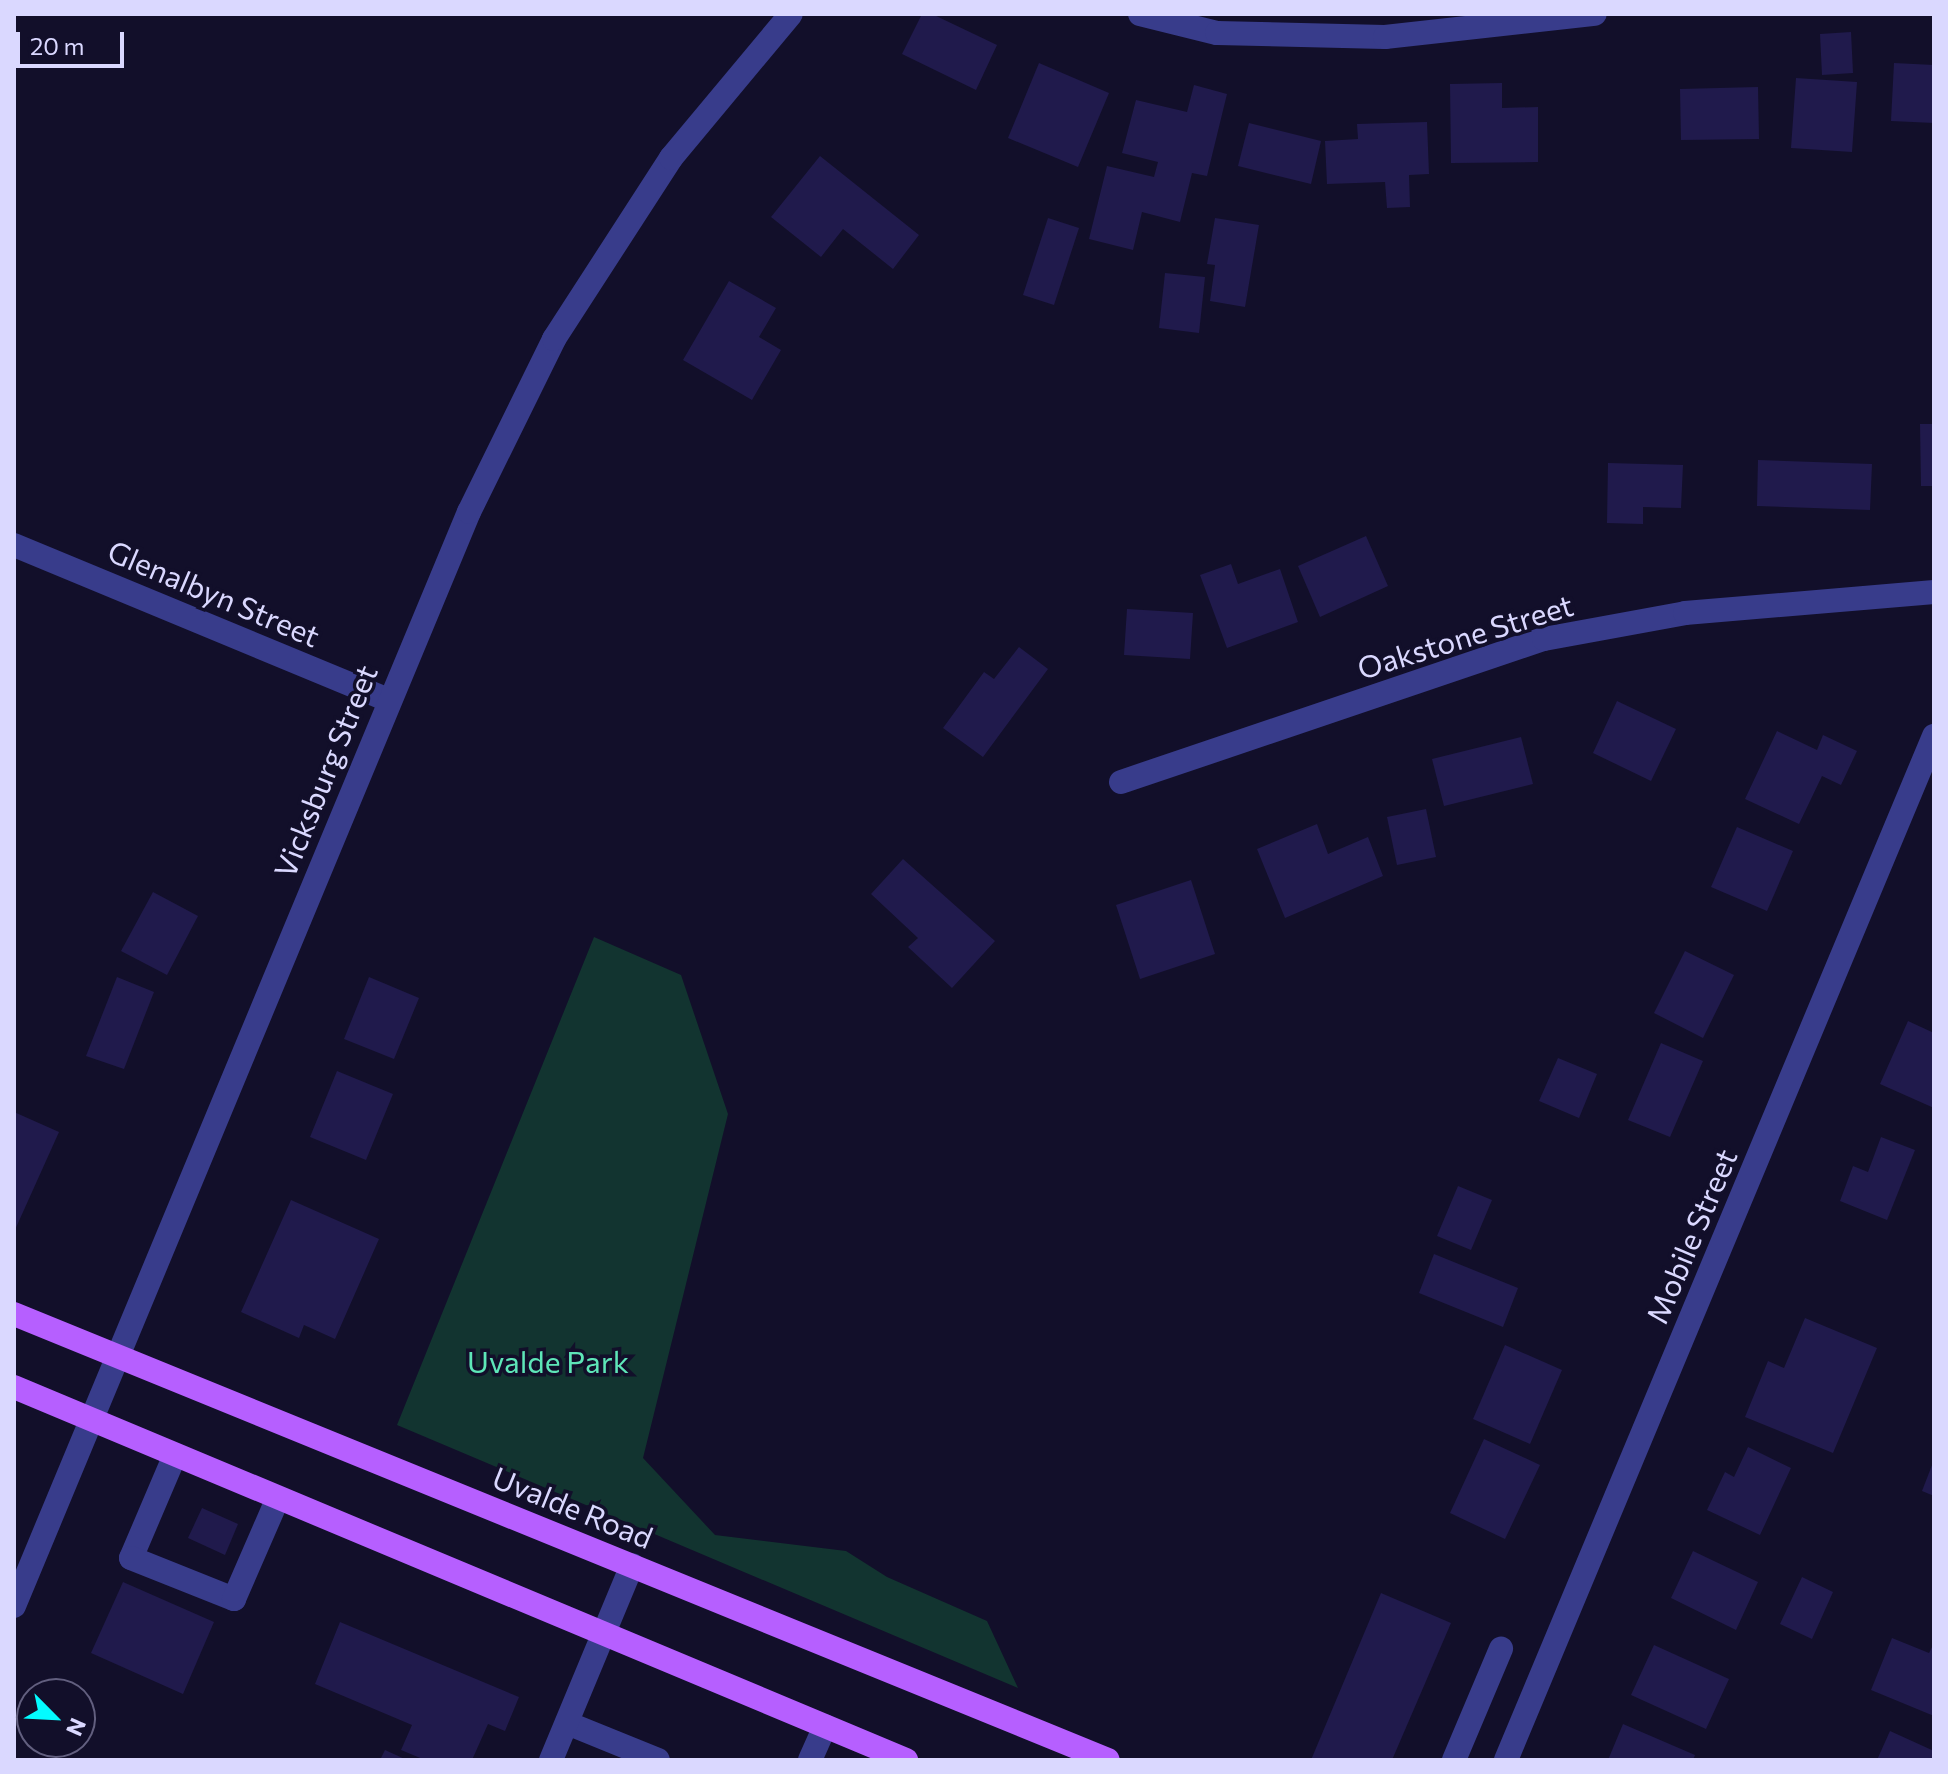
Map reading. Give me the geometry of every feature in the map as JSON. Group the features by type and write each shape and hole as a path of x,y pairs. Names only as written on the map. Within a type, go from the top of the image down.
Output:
{"main road":[{"name":"Uvalde Road","path":"14,1314 1108,1760"},
{"path":"14,1387 906,1760"}],"street":[{"name":"Vicksburg Street","path":"14,1606 120,1358 469,512 554,339 671,158 791,14"},
{"path":"1140,14 1217,33 1385,37 1547,16 1595,14"},
{"name":"Glenalbyn Street","path":"14,545 389,700"},
{"name":"Oakstone Street","path":"1121,782 1544,639 1685,613 1934,592"},
{"name":"Mobile Street","path":"1506,1760 1934,736"},
{"path":"175,1455 131,1558 234,1599 278,1498"},
{"path":"551,1760 632,1565"},
{"path":"1454,1760 1501,1649"},
{"path":"567,1723 618,1753 658,1760"},
{"path":"810,1760 825,1726"}],"green space":[{"name":"Uvalde Park","path":"594,937 681,975 728,1114 643,1458 715,1535 846,1551 887,1577 987,1621 1018,1688 397,1425"}],"building":[{"path":"922,14 932,14 997,45 976,90 902,54"},
{"path":"1851,32 1853,73 1822,75 1820,34"},
{"path":"1039,63 1109,93 1078,167 1008,138"},
{"path":"1894,63 1934,65 1934,123 1891,121"},
{"path":"1796,78 1857,82 1852,152 1791,148"},
{"path":"1502,83 1502,108 1538,107 1538,162 1451,163 1450,84"},
{"path":"1194,85 1227,94 1207,176 1192,173 1180,222 1142,212 1133,250 1089,239 1107,166 1154,177 1158,162 1122,153 1136,100 1187,112"},
{"path":"1758,87 1759,139 1681,140 1680,89"},
{"path":"1427,122 1429,174 1409,175 1410,207 1387,208 1385,182 1327,184 1325,141 1358,139 1357,124"},
{"path":"1249,123 1321,141 1311,184 1238,166"},
{"path":"820,156 919,235 893,269 843,229 821,257 771,217"},
{"path":"1048,218 1079,228 1054,305 1023,295"},
{"path":"1215,218 1259,225 1245,307 1210,301 1215,265 1207,264"},
{"path":"1165,273 1205,277 1199,333 1159,328"},
{"path":"729,281 776,308 759,337 781,350 752,400 683,360"},
{"path":"1920,424 1934,424 1934,486 1921,486"},
{"path":"1758,460 1872,464 1870,510 1757,506"},
{"path":"1608,463 1683,465 1681,508 1643,507 1643,524 1607,523"},
{"path":"1366,536 1388,586 1320,617 1298,566"},
{"path":"1231,564 1238,584 1280,569 1298,622 1227,648 1200,575"},
{"path":"1127,609 1193,613 1190,659 1124,655"},
{"path":"1019,647 1048,669 983,757 943,728 984,672 994,679"},
{"path":"1617,701 1676,729 1651,781 1593,753"},
{"path":"1777,731 1817,750 1823,735 1857,751 1841,785 1822,776 1799,824 1745,799"},
{"path":"1521,737 1533,784 1444,806 1432,759"},
{"path":"1426,809 1436,857 1397,865 1387,817"},
{"path":"1317,824 1328,854 1368,837 1383,876 1285,918 1257,849"},
{"path":"1737,827 1793,851 1767,911 1711,887"},
{"path":"903,859 995,941 952,988 908,947 918,938 871,894"},
{"path":"1191,880 1215,954 1140,979 1116,905"},
{"path":"153,892 198,916 167,975 121,951"},
{"path":"1685,951 1734,975 1703,1038 1654,1013"},
{"path":"117,977 154,992 124,1069 86,1056"},
{"path":"369,977 419,998 394,1059 344,1039"},
{"path":"1908,1021 1934,1033 1934,1108 1880,1084"},
{"path":"1661,1043 1703,1061 1670,1137 1628,1120"},
{"path":"1558,1058 1597,1074 1579,1118 1539,1101"},
{"path":"337,1071 393,1094 366,1160 310,1137"},
{"path":"14,1112 59,1132 14,1232"},
{"path":"1881,1137 1915,1150 1887,1220 1840,1201 1853,1166 1868,1172"},
{"path":"1458,1186 1492,1200 1471,1250 1437,1236"},
{"path":"291,1200 379,1239 335,1339 304,1325 299,1338 241,1312"},
{"path":"1434,1254 1518,1288 1503,1327 1419,1293"},
{"path":"1805,1318 1877,1348 1833,1453 1745,1417 1768,1361 1784,1368"},
{"path":"1505,1345 1562,1370 1530,1444 1473,1419"},
{"path":"1484,1439 1540,1465 1505,1539 1450,1513"},
{"path":"1748,1447 1791,1468 1760,1535 1707,1510 1725,1472 1734,1477"},
{"path":"1934,1460 1934,1496 1922,1491"},
{"path":"202,1508 238,1524 225,1555 188,1538"},
{"path":"1693,1551 1758,1582 1736,1630 1671,1598"},
{"path":"1802,1577 1833,1592 1812,1639 1780,1624"},
{"path":"123,1582 214,1622 183,1694 91,1653"},
{"path":"1381,1593 1451,1623 1392,1760 1311,1760"},
{"path":"340,1622 519,1697 505,1731 488,1724 472,1760 425,1760 401,1750 412,1725 315,1684"},
{"path":"1892,1638 1929,1653 1934,1643 1934,1716 1871,1690"},
{"path":"1654,1645 1729,1679 1706,1729 1631,1695"},
{"path":"1623,1724 1695,1755 1693,1760 1608,1760"},
{"path":"1890,1731 1934,1751 1934,1760 1877,1760"},
{"path":"385,1750 407,1760 380,1760"}]}
